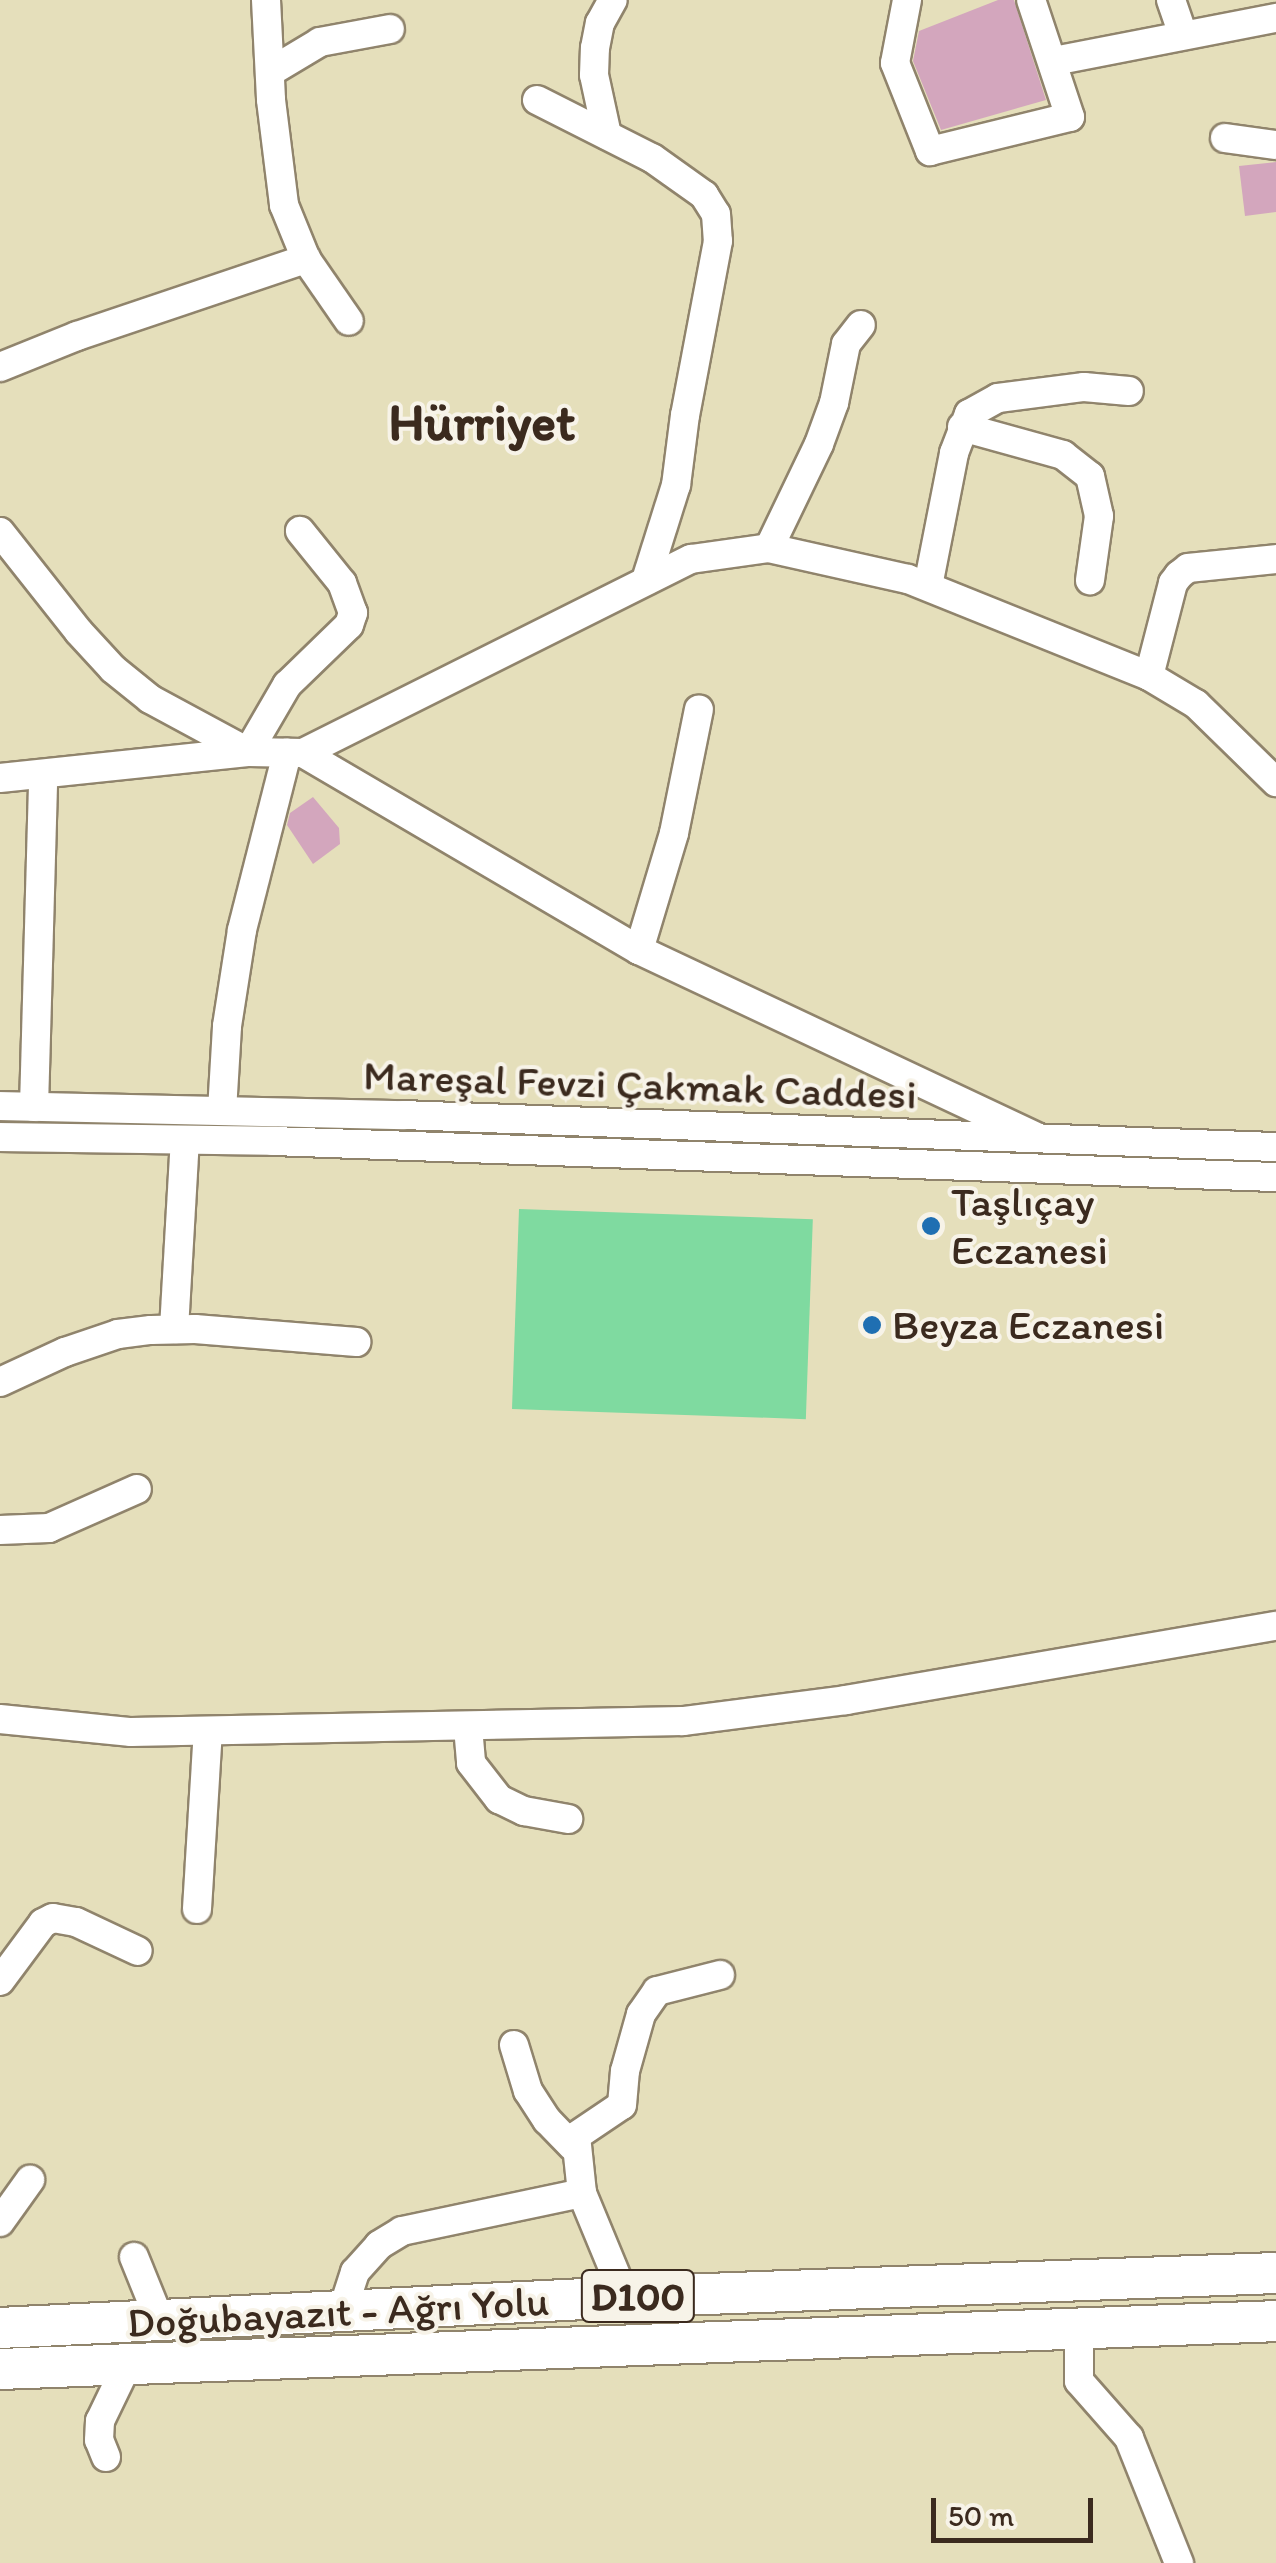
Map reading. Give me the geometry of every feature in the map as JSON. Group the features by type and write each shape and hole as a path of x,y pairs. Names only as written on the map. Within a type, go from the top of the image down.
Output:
{"highway":[{"name":"Doğubayazıt - Ağrı Yolu","path":"0,2328 625,2297 1276,2273"},
{"name":"Doğubayazıt - Ağrı Yolu","path":"0,2368 1276,2321"}],"street":[{"path":"266,0 284,205 306,259 349,320"},
{"path":"606,135 594,75 595,48 600,23 614,0"},
{"path":"907,0 895,62 930,151 1070,117 1031,0"},
{"path":"1171,0 1183,35"},
{"path":"1054,61 1183,35 1264,12"},
{"path":"270,72 320,42 390,29"},
{"path":"537,100 652,158 704,194 716,214 718,241 676,485 646,580"},
{"path":"1225,138 1276,145"},
{"path":"0,368 77,336 306,259"},
{"path":"769,548 819,444 846,344 861,324"},
{"path":"928,586 962,427 978,405 998,398 1084,387 1128,391"},
{"path":"962,427 1041,447 1081,465 1096,493 1099,516 1090,580"},
{"path":"248,752 287,685 349,625 353,613 342,584 300,531"},
{"path":"0,532 112,668 150,699 248,752"},
{"path":"0,778 248,752 295,753 690,559 769,548 928,586 1150,676 1196,704 1276,782"},
{"path":"1150,676 1173,584 1179,575 1201,566 1276,560"},
{"path":"639,950 674,832 699,710"},
{"path":"295,753 639,950 1044,1140"},
{"path":"222,1110 227,1026 242,930 295,753"},
{"path":"34,1107 43,776"},
{"name":"Mareşal Fevzi Çakmak Caddesi","path":"0,1106 222,1110 1276,1147"},
{"name":"Mareşal Fevzi Çakmak Caddesi","path":"0,1136 1276,1178"},
{"path":"174,1329 186,1140"},
{"path":"0,1382 64,1352 118,1334 174,1329 356,1342"},
{"path":"0,1530 49,1528 137,1488"},
{"path":"0,1718 131,1732 468,1727 701,1718 846,1700 1276,1626"},
{"path":"468,1727 471,1763 499,1799 524,1811 568,1819"},
{"path":"197,1909 208,1731"},
{"path":"4,1967 43,1923 53,1918 76,1922 138,1951"},
{"path":"573,2146 582,2128 622,2106 641,2014 656,1990 720,1974"},
{"path":"514,2044 528,2091 547,2120 573,2146 582,2193 625,2297"},
{"path":"0,2222 30,2180"},
{"path":"342,2312 355,2272 379,2245 402,2231 582,2193"},
{"path":"134,2258 160,2322"},
{"path":"1078,2327 1079,2380 1129,2438 1179,2563"},
{"path":"106,2457 99,2440 100,2421 128,2362"}],"green space":[{"path":"519,1209 813,1219 806,1419 512,1409"}],"building":[{"path":"998,0 1014,0 1046,100 941,130 913,61 919,31"},
{"path":"1276,162 1276,212 1245,216 1239,166"},
{"path":"313,797 339,828 340,844 313,864 287,825 290,813"}],"place":[{"name":"Taşlıçay Eczanesi","path":"931,1226"},
{"name":"Beyza Eczanesi","path":"872,1325"}],"district":[{"name":"Hürriyet","path":"482,423"}]}
